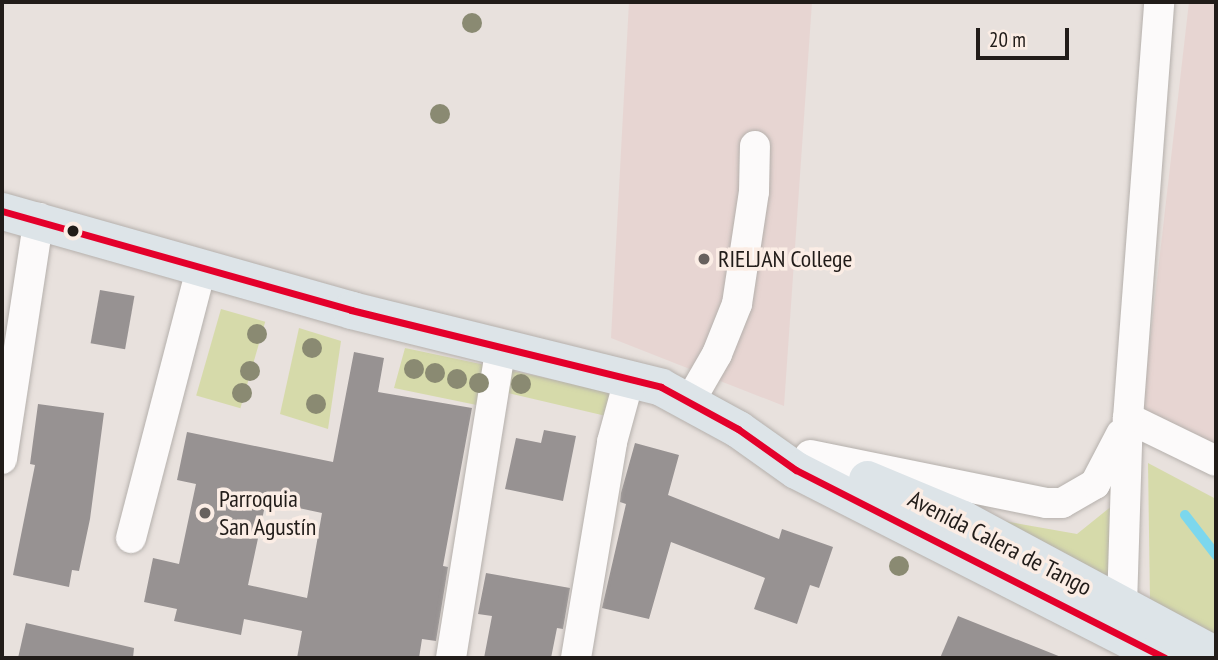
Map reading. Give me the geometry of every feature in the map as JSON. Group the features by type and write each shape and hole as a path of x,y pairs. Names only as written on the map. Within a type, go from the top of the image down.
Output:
{"main road":[{"name":"Avenida Calera de Tango","path":"2,211 39,218 351,310 630,376 690,401 738,429 796,470 1105,612 1216,655"},
{"name":"Avenida Calera de Tango","path":"738,429 810,455 962,519 1105,612 1165,658"}],"street":[{"path":"1105,612 1128,418 1159,2"},
{"path":"690,401 717,354 737,304 754,192 755,146"},
{"path":"2,459 39,218"},
{"path":"131,538 202,266"},
{"path":"451,658 501,345"},
{"path":"576,658 612,442 630,376"},
{"path":"810,455 1046,503 1062,503 1095,484 1108,467 1128,418"},
{"path":"1128,418 1216,461"}],"shaded area":[{"name":"RIELJAN College","path":"629,2 812,2 784,406 611,338"},
{"path":"1189,2 1216,2 1216,444 1142,410"}],"green space":[{"path":"221,309 265,322 240,408 196,396"},
{"path":"299,328 341,341 328,429 280,414"},
{"path":"405,348 612,392 606,416 504,392 501,410 394,388"},
{"path":"1148,463 1216,499 1216,637 1150,600"},
{"path":"1118,501 1116,584 970,515 1077,534"}],"building":[{"path":"100,290 134,296 125,349 91,343"},
{"path":"354,352 384,358 378,392 472,408 443,566 448,567 436,641 422,639 419,658 297,658 302,631 244,619 241,635 174,621 177,609 144,602 153,558 179,564 196,484 177,480 187,432 333,462","holes":["266,501 322,513 307,598 248,585"]},
{"path":"38,404 104,413 90,519 79,571 72,570 69,587 13,575 35,465 30,464"},
{"path":"544,430 576,436 563,501 505,489 516,438 541,443"},
{"path":"635,443 679,455 668,495 779,539 782,529 833,547 819,588 810,585 797,624 754,609 765,578 671,542 649,619 602,608 626,504 620,502 621,493"},
{"path":"486,573 570,588 563,629 557,628 551,658 484,658 492,616 478,614"},
{"path":"958,616 1061,657 940,658"},
{"path":"26,623 134,648 133,658 18,658"}],"waterway":[{"path":"1185,515 1216,555"}],"transit line":[{"path":"2,211 351,310 661,387 738,429 796,470 1165,658"}],"place":[{"name":"RIELJAN College","path":"704,259"},
{"name":"Parroquia San Agustín","path":"205,513"}]}
